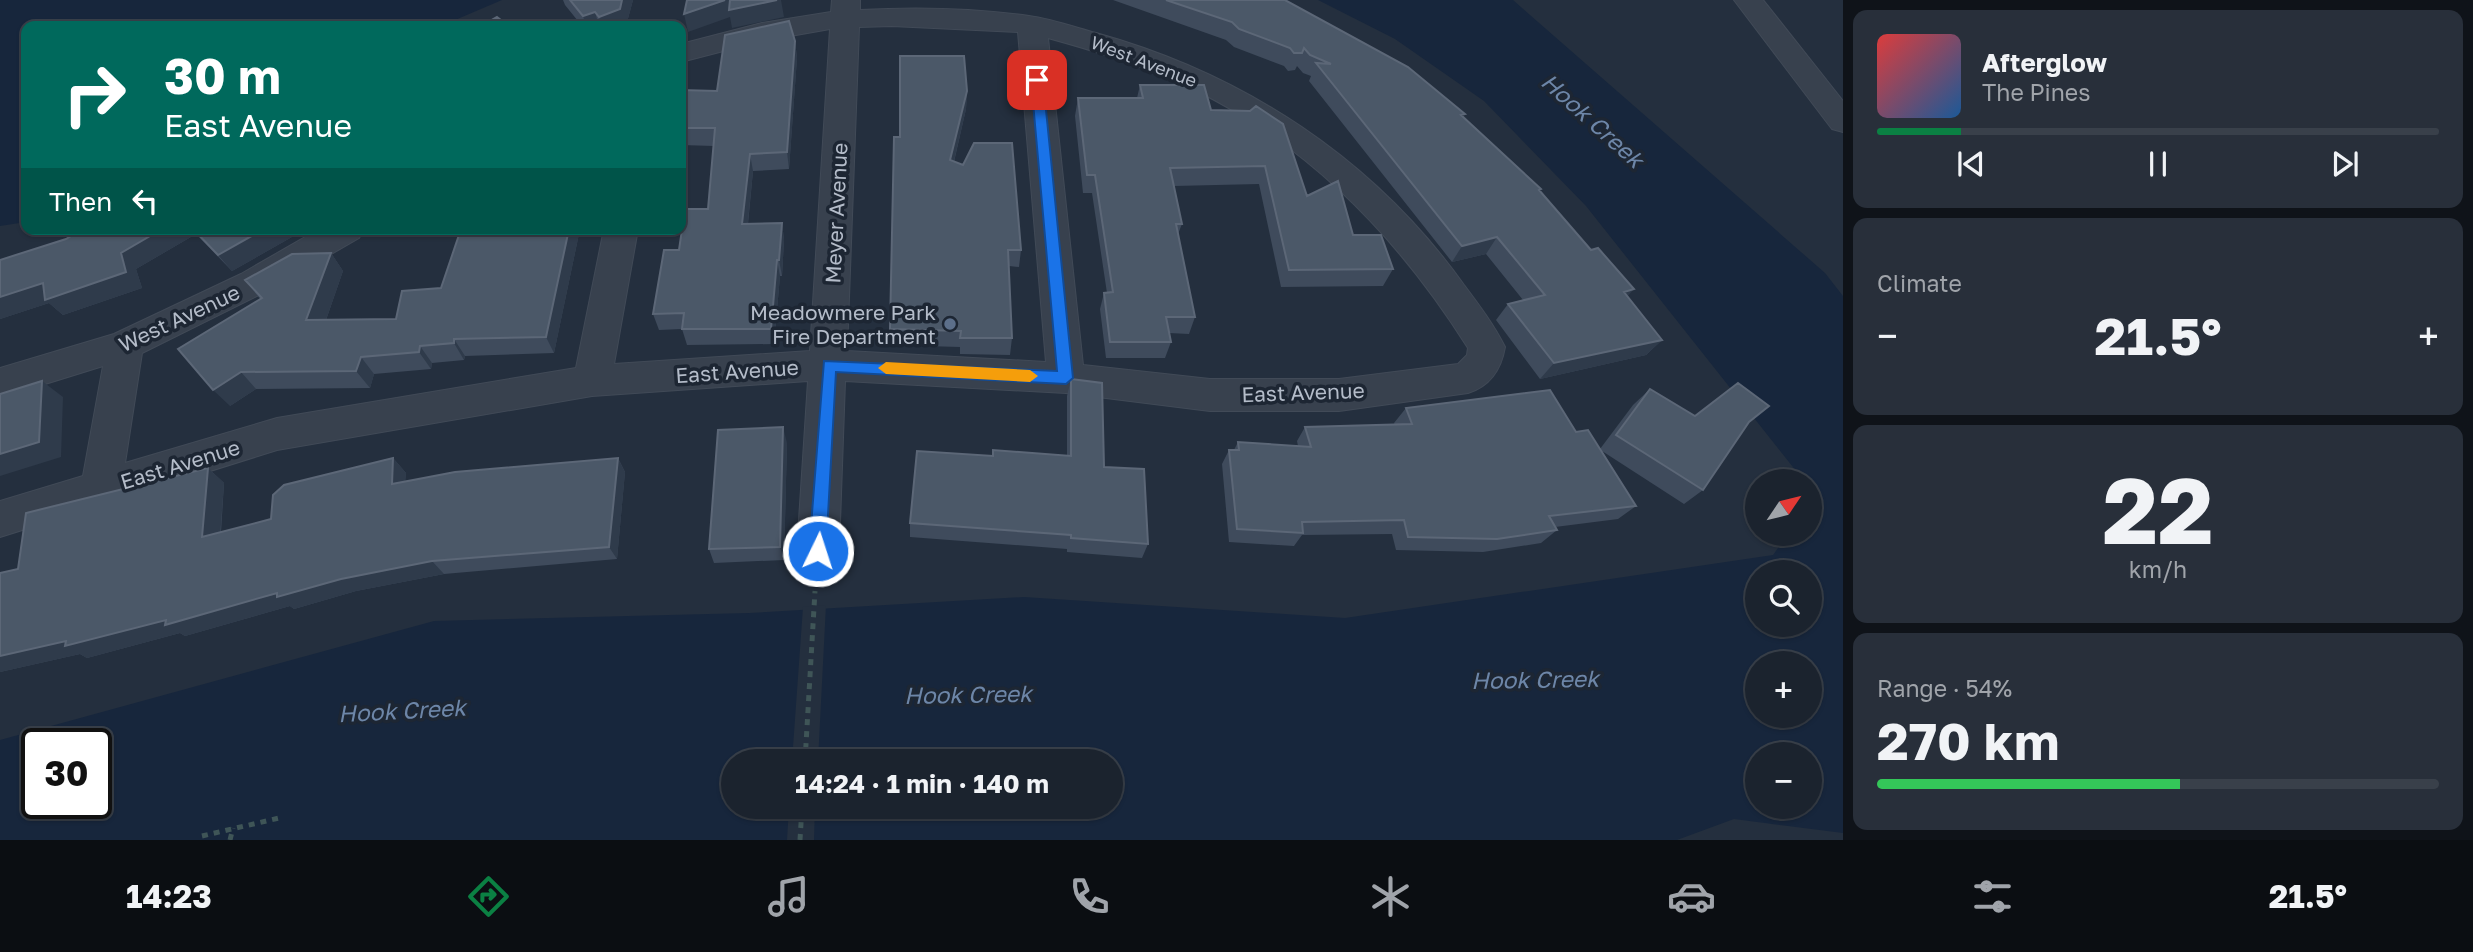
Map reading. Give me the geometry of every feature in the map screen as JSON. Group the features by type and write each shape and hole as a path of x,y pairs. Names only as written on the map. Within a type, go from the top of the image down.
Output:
{"street":[{"path":"1748,0 1832,100 1843,122"},
{"name":"West Avenue","path":"686,52 846,10 1032,26 1109,44 1221,92 1297,138 1365,194 1401,230 1441,277 1487,346 1484,362"},
{"name":"Meyer Avenue","path":"818,551 846,10"},
{"path":"1032,26 1066,378"},
{"name":"West Avenue","path":"0,383 125,345 253,283 337,235"},
{"path":"592,381 620,235"},
{"path":"101,489 125,345"},
{"name":"East Avenue","path":"0,519 277,434 592,381 829,365 1066,378 1210,395 1339,395 1468,378 1484,362"}],"path":[{"path":"806,749 818,551"},
{"path":"202,836 279,818"},
{"path":"800,840 801,819"},
{"path":"230,840 233,828"}],"water":[{"path":"0,0 502,0 453,21 21,21 21,223 0,226"},
{"name":"Hook Creek","path":"1318,0 1513,0 1825,273 1843,296 1843,833 1734,819 1677,840 0,840 0,740 21,734 21,819 112,819 112,728 44,728 434,621 749,613 1024,597 1345,618 1773,555 1779,546 1822,546 1822,469 1794,469 1586,206 1484,101 1395,39"}],"pier":[{"path":"826,605 819,749 793,749 803,607"},
{"path":"788,819 815,819 814,840 787,840"}],"building":[{"path":"570,0 622,0 620,9 599,17 595,12 583,16"},
{"path":"687,0 725,0 684,14"},
{"path":"730,0 777,0 729,10"},
{"path":"1166,0 1285,0 1408,67 1465,114 1461,115 1541,189 1539,190 1591,250 1598,248 1634,289 1624,292 1662,340 1554,363 1508,304 1545,295 1497,237 1462,246 1316,63 1331,64 1310,55 1304,48 1302,53 1294,53 1290,48 1239,29 1232,22"},
{"path":"789,21 795,41 787,152 750,154 742,224 782,223 771,329 682,329 684,313 653,314 664,250 679,250 681,235 686,235 686,209 708,209 715,128 686,128 686,90 717,91 725,35"},
{"path":"900,56 964,56 967,91 950,160 963,165 974,143 1012,143 1021,250 1008,250 1012,338 960,338 961,331 890,329 894,137 900,137"},
{"path":"1140,85 1204,85 1211,110 1250,111 1256,106 1283,124 1307,196 1338,181 1353,235 1381,235 1393,269 1289,270 1265,166 1170,168 1182,224 1176,224 1195,317 1166,317 1171,342 1110,342 1104,293 1113,292 1095,175 1087,175 1078,98 1143,98"},
{"path":"72,235 152,235 121,253 126,272 45,300 43,283 0,297 0,260"},
{"path":"199,235 253,235 218,255"},
{"path":"459,235 568,235 546,337 454,339 454,343 420,346 419,352 361,357 356,371 241,372 213,390 178,349 262,298 245,280 292,254 331,253 306,320 396,319 402,291 441,288"},
{"path":"1071,379 1102,383 1104,467 1144,469 1148,544 1071,538 1071,535 910,523 917,451 993,456 993,450 1071,456"},
{"path":"42,381 39,442 0,454 0,394"},
{"path":"1738,383 1769,406 1749,422 1703,490 1616,435 1650,389 1695,416"},
{"path":"1550,390 1576,432 1588,430 1636,506 1549,516 1557,530 1497,539 1408,537 1404,520 1302,522 1303,533 1237,529 1229,450 1239,450 1238,442 1311,447 1305,427 1412,424 1406,408"},
{"path":"783,427 780,547 709,549 718,430"},
{"path":"393,458 392,484 455,472 618,458 609,547 432,561 341,579 277,597 277,593 165,625 166,620 65,646 66,641 0,656 0,573 18,569 26,513 208,468 202,537 271,519 273,495 284,485"}],"slow traffic":[{"path":"886,368 1030,376"}],"place":[{"name":"Meadowmere Park Fire Department","path":"950,324"}],"route":[{"path":"818,551 829,365 1066,378 1037,80"}]}
